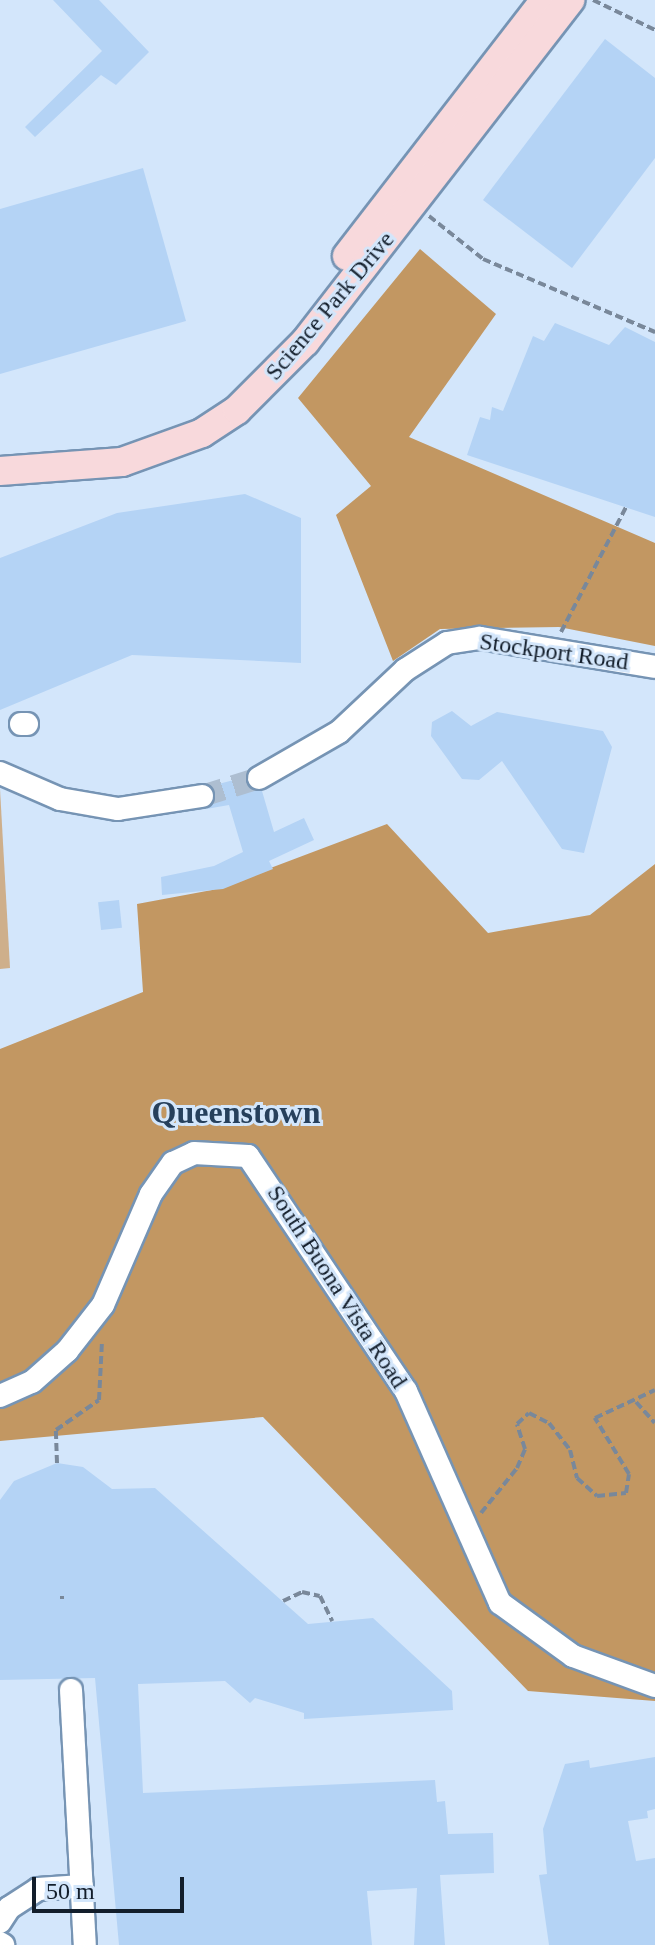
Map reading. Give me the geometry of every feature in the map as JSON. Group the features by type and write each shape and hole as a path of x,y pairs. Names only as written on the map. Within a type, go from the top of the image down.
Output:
{"main road":[{"name":"Science Park Drive","path":"232,404 545,0"},
{"name":"Science Park Drive","path":"0,471 122,462 198,426 232,404 305,342 570,0"},
{"name":"Science Park Drive","path":"0,453 117,449 198,426"}],"street":[{"name":"Stockport Road","path":"259,778 339,732 405,670 447,643 480,638 655,667"},
{"path":"0,773 60,799 118,809 202,796"},
{"name":"South Buona Vista Road","path":"0,1396 32,1382 67,1351 103,1305 151,1194 173,1163 194,1153 248,1156 406,1391 500,1603 573,1656 655,1686"},
{"path":"71,1690 85,1945"},
{"path":"0,1922 9,1908 38,1889 82,1886"}],"path":[{"path":"593,0 655,30"},
{"path":"427,214 483,259 655,332"},
{"path":"555,651 566,614 626,507"},
{"path":"57,1463 56,1430 99,1400 100,1328"},
{"path":"469,1524 517,1468 525,1449 517,1424 529,1413 549,1423 570,1450 577,1478 597,1496 626,1493 629,1474 595,1418 603,1410 636,1402 655,1390"},
{"path":"636,1402 655,1423"},
{"path":"283,1601 302,1592 320,1596 332,1621"}],"shaded area":[{"path":"420,249 496,314 409,437 655,543 655,646 559,627 440,629 393,661 336,515 371,486 298,398"},
{"path":"0,789 10,968 0,969"},
{"path":"387,824 488,933 590,915 655,864 655,1701 528,1691 263,1417 0,1441 0,1049 143,992 137,904 212,890"}],"building":[{"path":"53,0 99,0 149,52 116,85 101,75 35,137 25,127 102,51"},
{"path":"605,39 655,78 655,158 572,268 483,200"},
{"path":"143,168 186,321 0,374 0,209"},
{"path":"555,323 609,345 625,327 655,342 655,517 467,455 480,417 490,420 492,407 503,411 533,336 544,341"},
{"path":"245,494 301,518 301,663 132,655 0,710 0,558 117,513"},
{"path":"452,711 471,726 497,712 603,731 612,747 584,853 562,849 502,761 479,780 462,779 431,736 432,722"},
{"path":"245,777 251,790 262,791 274,832 304,818 314,840 269,861 273,869 223,889 162,895 161,877 214,866 243,852 229,805 206,809 215,800 211,786"},
{"path":"119,900 122,928 101,930 98,902"},
{"path":"57,1463 83,1467 112,1489 155,1488 308,1624 373,1618 452,1691 453,1710 304,1719 304,1713 255,1698 250,1703 225,1681 138,1684 143,1793 435,1780 437,1802 445,1801 448,1834 493,1833 494,1873 440,1875 445,1945 414,1945 417,1888 367,1891 372,1945 119,1945 95,1678 0,1680 0,1500 14,1481"},
{"path":"655,1757 655,1809 647,1811 648,1818 628,1821 636,1861 655,1858 655,1945 549,1945 539,1875 547,1874 543,1829 565,1764 589,1760 590,1768"}],"tunnel":[{"path":"202,796 259,778"}],"district":[{"name":"Queenstown","path":"236,1112"}]}
